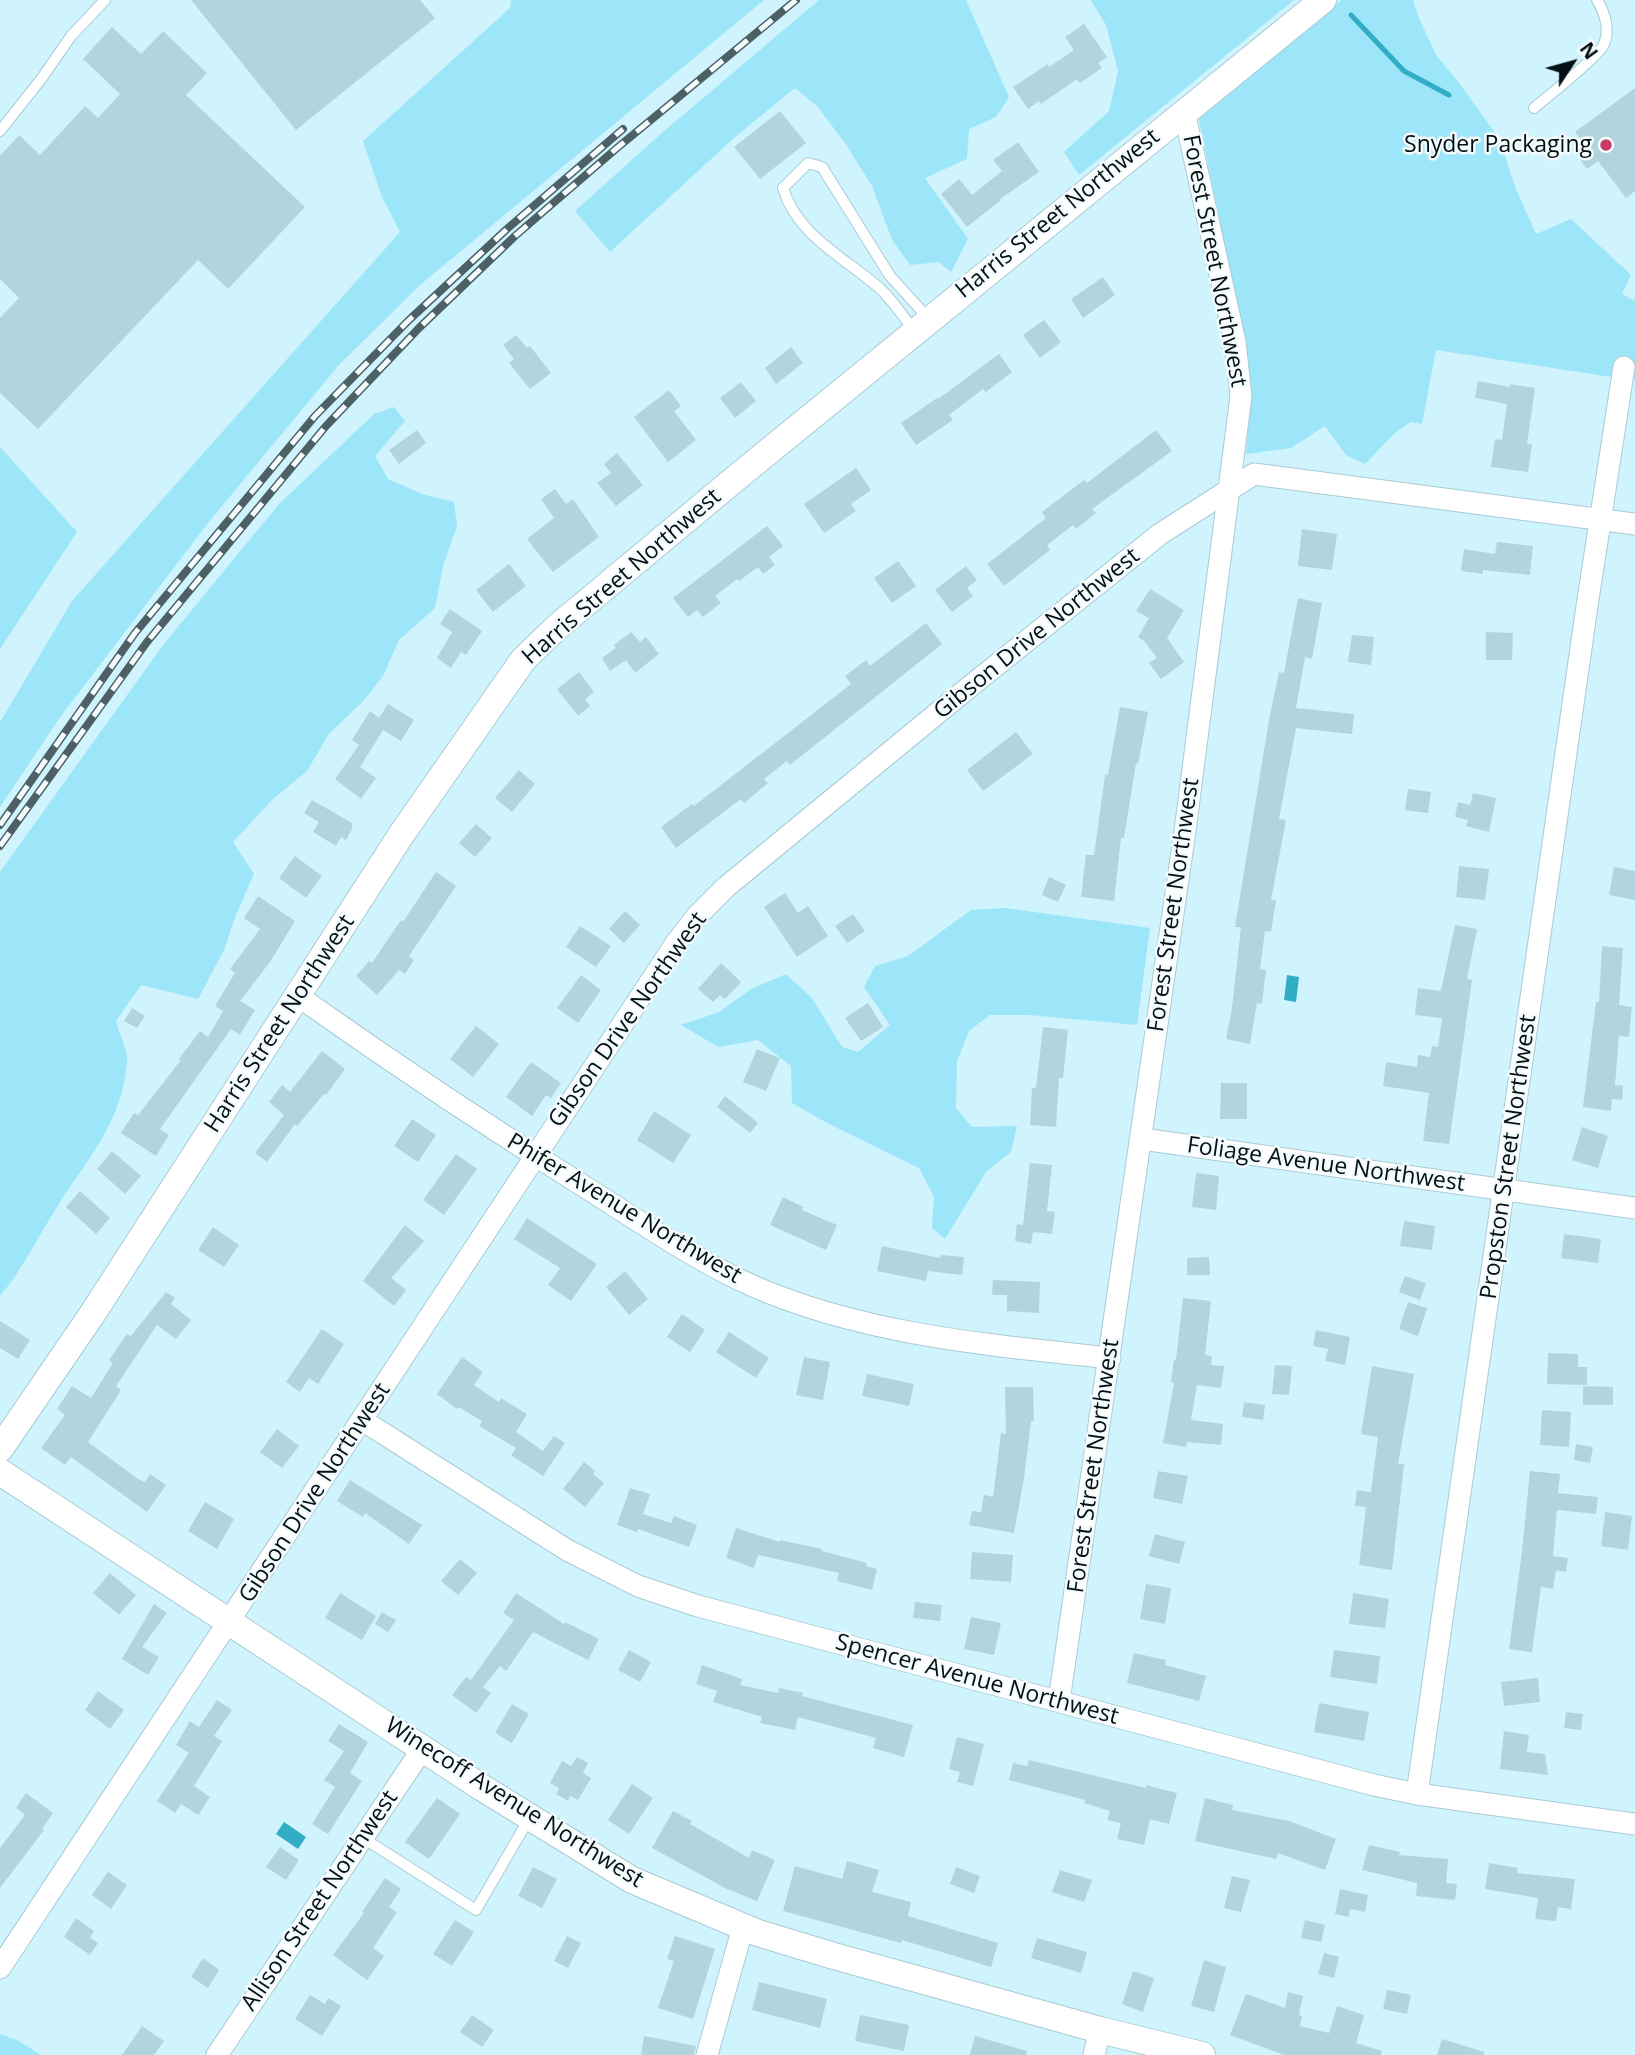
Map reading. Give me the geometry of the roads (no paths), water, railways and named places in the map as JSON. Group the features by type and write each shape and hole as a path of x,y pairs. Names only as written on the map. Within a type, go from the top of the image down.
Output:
{"street":[{"name":"Harris Street Northwest","path":"0,1449 93,1314 401,835 523,660 556,628 922,325 1323,0"},
{"name":"Forest Street Northwest","path":"1059,1701 1187,817 1241,396 1235,342 1184,111"},
{"name":"Propston Street Northwest","path":"1416,1794 1624,367"},
{"name":"Gibson Drive Northwest","path":"0,1968 676,943 696,916 726,887 1160,534 1254,474 1635,524"},
{"name":"Phifer Avenue Northwest","path":"298,996 484,1124 698,1258 753,1286 812,1307 905,1332 1110,1358"},
{"name":"Foliage Avenue Northwest","path":"1142,1139 1635,1208"},
{"name":"Spencer Avenue Northwest","path":"362,1420 567,1550 638,1586 698,1606 1374,1785 1416,1794 1635,1824"},
{"name":"Winecoff Avenue Northwest","path":"0,1472 423,1748 632,1880 743,1927 834,1956 1202,2055"},
{"name":"Allison Street Northwest","path":"217,2055 423,1748"},
{"path":"707,2055 743,1927"},
{"path":"1094,2055 1100,2029"}],"lane":[{"path":"0,131 71,36 105,0"},
{"path":"1534,108 1603,47 1607,31 1605,16 1597,0"},
{"path":"808,163 822,167 922,325 878,286 818,241 788,205 783,188 808,163"},
{"path":"878,286 890,276"},
{"path":"363,1838 476,1910 530,1817"}],"waterway":[{"path":"1351,15 1404,71 1449,95"}],"railway":[{"path":"0,846 147,642 326,426 419,328 515,236 796,0"},
{"path":"0,825 135,633 315,416 409,320 508,228 623,129"}],"place":[{"name":"Snyder Packaging","path":"1606,145"}]}
